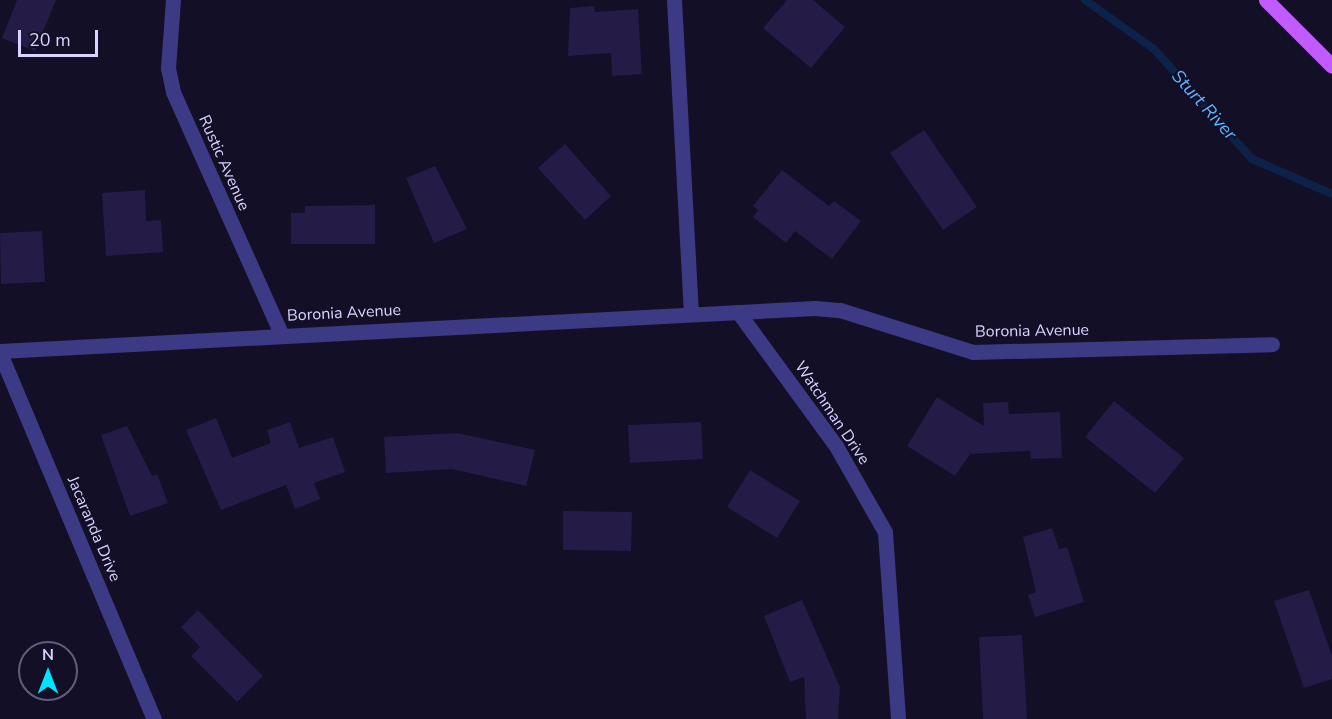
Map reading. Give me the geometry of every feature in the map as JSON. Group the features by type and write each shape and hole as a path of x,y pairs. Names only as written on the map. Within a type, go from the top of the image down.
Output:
{"main road":[{"path":"1266,0 1332,66"}],"street":[{"name":"Rustic Avenue","path":"173,0 168,68 173,92 281,334"},
{"path":"674,0 691,314"},
{"name":"Boronia Avenue","path":"0,352 281,334 691,314 840,310 973,352 1272,344"},
{"name":"Watchman Drive","path":"738,312 836,446 885,532 898,719"},
{"name":"Jacaranda Drive","path":"0,352 154,719"}],"building":[{"path":"17,0 56,0 35,51 2,38"},
{"path":"787,0 813,0 845,27 811,68 763,28"},
{"path":"594,6 595,12 638,9 642,74 612,76 611,53 568,56 570,8"},
{"path":"924,130 977,207 943,230 890,153"},
{"path":"565,144 611,196 585,220 538,168"},
{"path":"435,166 467,229 434,243 406,178"},
{"path":"782,170 829,206 834,201 861,221 832,259 795,231 786,243 753,217 758,210 753,206"},
{"path":"145,190 146,221 161,220 163,252 106,256 102,193"},
{"path":"375,205 375,244 291,244 291,213 305,213 305,206"},
{"path":"42,231 45,282 1,284 0,233"},
{"path":"937,397 984,426 983,403 1008,402 1009,414 1060,412 1062,458 1031,459 1030,451 970,454 955,476 907,446"},
{"path":"1114,401 1184,458 1155,493 1085,437"},
{"path":"216,418 232,458 271,443 267,430 290,422 299,448 333,437 345,472 314,483 320,499 295,509 286,485 221,510 186,430"},
{"path":"701,422 703,459 630,463 628,425"},
{"path":"127,426 152,476 157,474 168,503 130,516 101,435"},
{"path":"457,433 535,450 526,486 452,469 386,473 384,437"},
{"path":"750,470 800,501 777,538 727,507"},
{"path":"563,511 632,512 631,551 563,550"},
{"path":"1052,528 1059,549 1067,547 1084,602 1035,617 1028,595 1036,592 1023,537"},
{"path":"1309,590 1332,656 1332,679 1304,688 1274,601"},
{"path":"802,600 840,687 838,719 806,719 804,677 790,682 764,616"},
{"path":"198,610 263,676 237,702 191,656 200,647 181,627"},
{"path":"1022,635 1027,719 983,719 979,637"}],"waterway":[{"name":"Sturt River","path":"1085,0 1154,49 1252,159 1332,194"}]}
